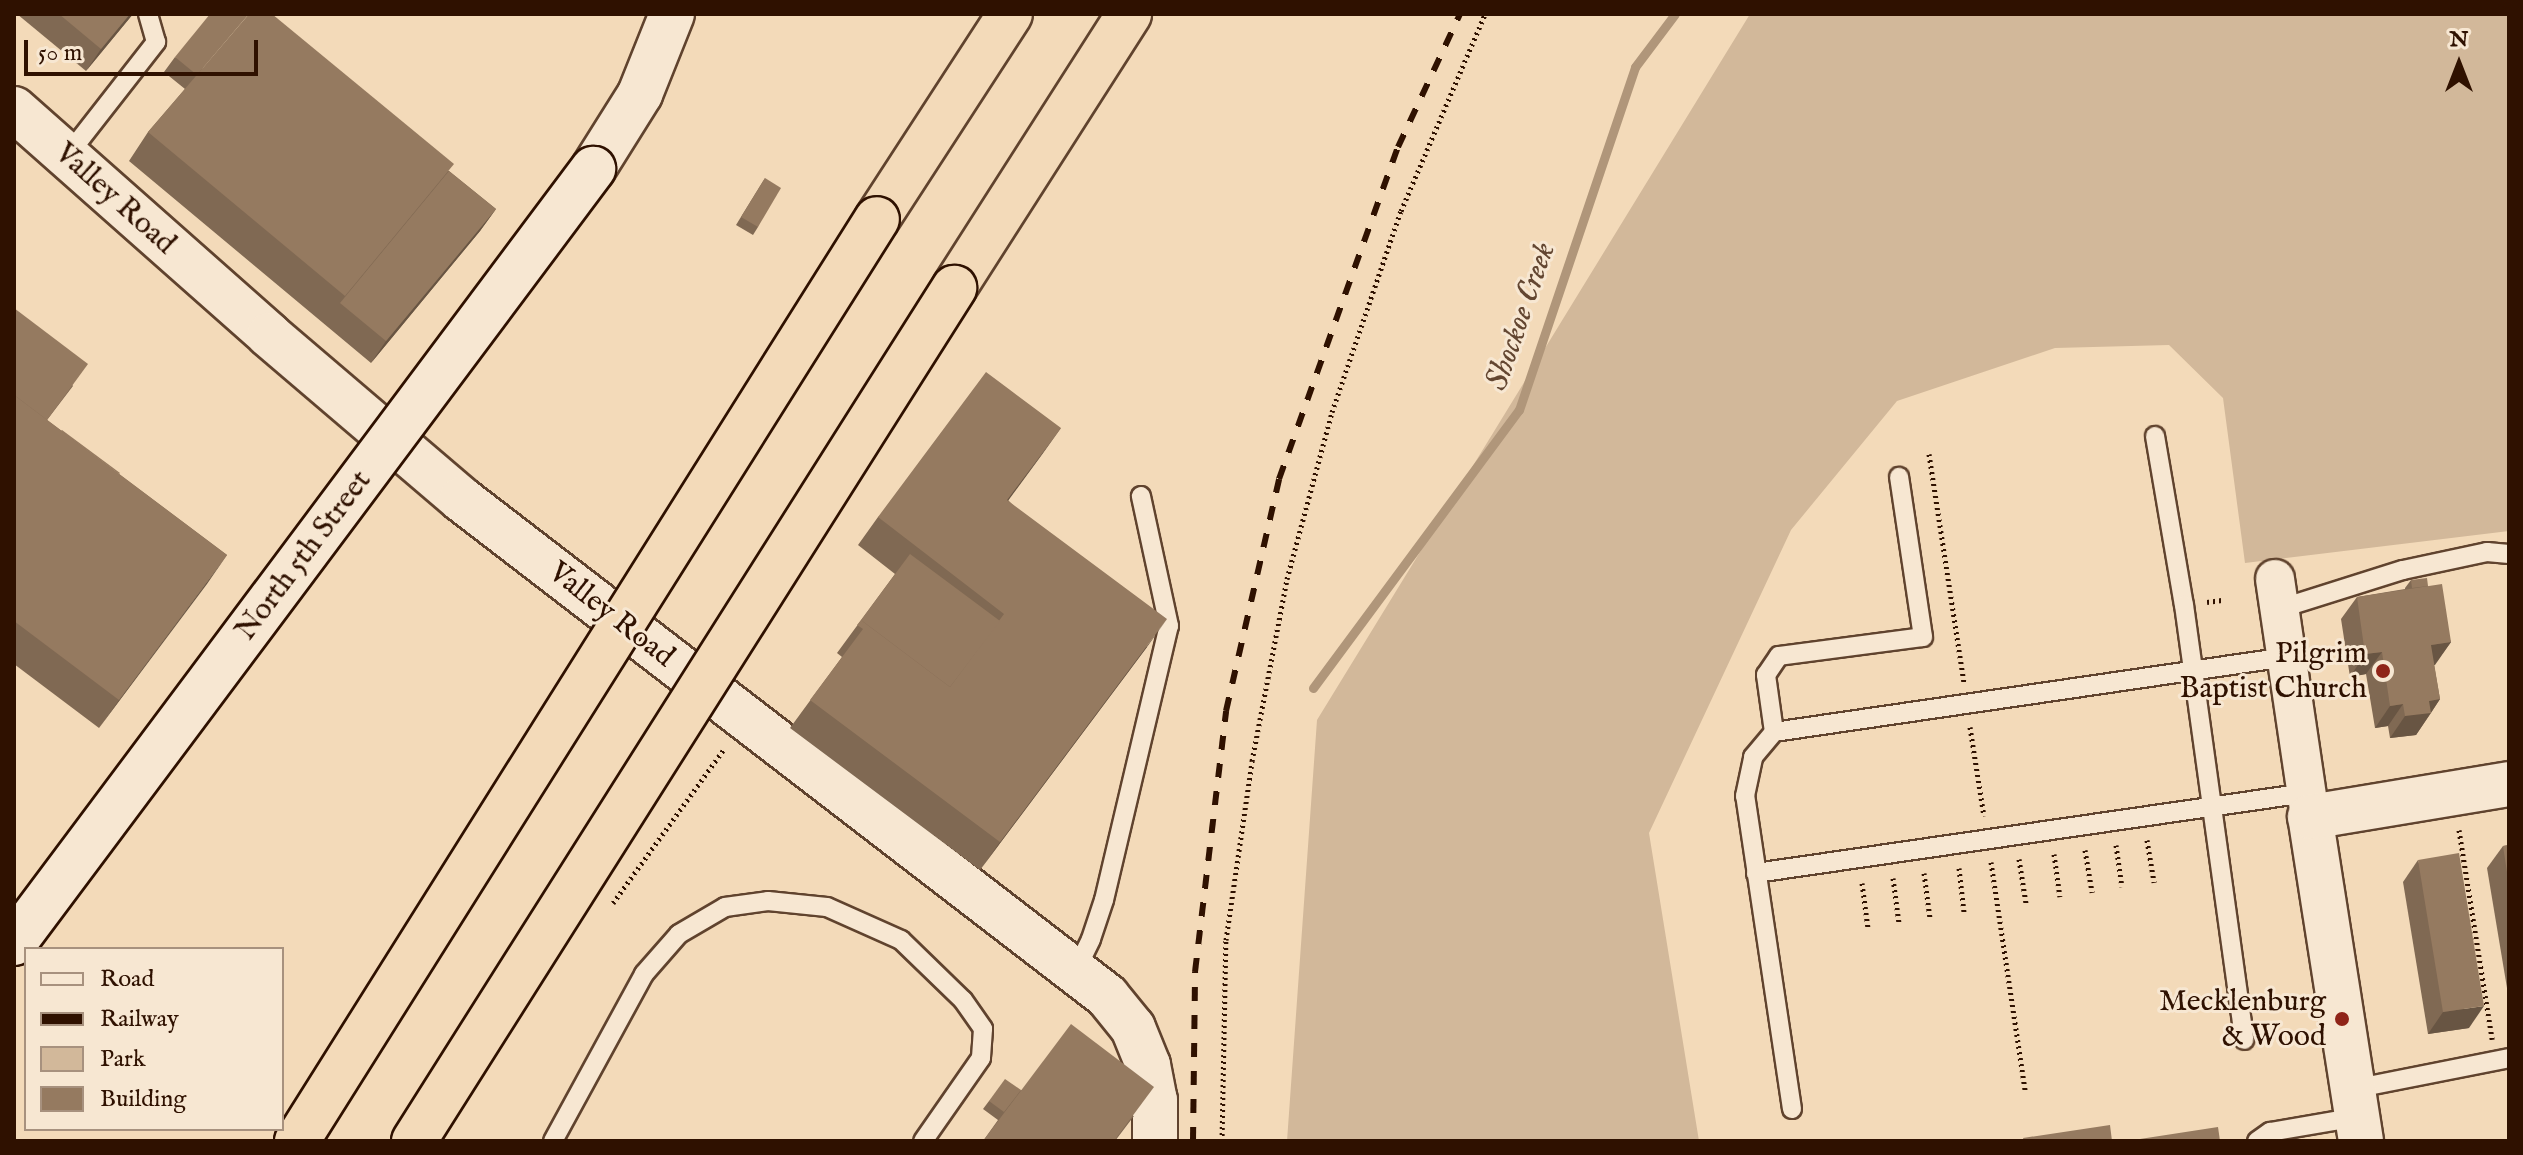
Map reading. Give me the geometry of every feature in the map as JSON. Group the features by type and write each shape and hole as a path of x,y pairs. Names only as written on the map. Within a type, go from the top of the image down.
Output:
{"highway":[{"path":"297,1141 877,219 1010,14"},
{"path":"414,1141 1129,14"}],"street":[{"name":"North 5th Street","path":"14,943 593,169 640,94 672,14"},
{"name":"Valley Road","path":"15,112 461,499 1107,996 1133,1028 1148,1065 1155,1100 1155,1141"},
{"path":"2277,594 2357,1116"},
{"path":"2308,805 2509,784"}],"lane":[{"path":"67,156 156,42 148,14"},
{"path":"2155,436 2193,670 2244,1040"},
{"path":"1774,732 1766,675 1779,656 1923,637 1899,477"},
{"path":"1076,970 1091,939 1104,900 1169,626 1141,496"},
{"path":"2277,594 2487,552 2509,554"},
{"path":"1792,1109 1745,796 1753,757 1774,732 2286,657"},
{"path":"1756,873 2211,805 2308,805"},
{"path":"553,1141 644,974 679,934 725,907 768,901 827,907 901,940 963,1000 983,1029 981,1058 923,1141"},
{"path":"2257,1141 2270,1132 2357,1116 2509,1058"}],"path":[{"path":"1222,1141 1226,940 1252,761 1287,579 1332,412 1401,211 1485,14"},
{"path":"1929,454 2025,1090"},
{"path":"2459,830 2489,1019"},
{"path":"2148,845 2154,882"},
{"path":"2117,850 2122,887"},
{"path":"2086,855 2092,892"},
{"path":"2055,860 2060,897"},
{"path":"2020,865 2026,903"},
{"path":"1924,873 1930,918"},
{"path":"1959,874 1964,912"},
{"path":"1862,883 1868,928"},
{"path":"1894,884 1899,923"}],"green space":[{"path":"1750,14 2509,14 2509,531 2245,563 2223,398 2169,345 2055,348 1897,401 1791,530 1649,833 1699,1141 1287,1141 1317,720"}],"building":[{"path":"59,14 130,14 101,49"},
{"path":"210,14 248,15 197,75 175,57"},
{"path":"249,14 272,14 454,164 345,296 148,132"},
{"path":"449,171 496,209 386,341 340,303"},
{"path":"765,178 781,188 758,227 741,217"},
{"path":"14,308 88,364 47,420 14,395"},
{"path":"986,372 1061,428 1007,500 1167,619 1000,842 810,700 863,629 857,625 861,620 950,687 1004,614 878,517"},
{"path":"14,395 227,555 119,700 14,621"},
{"path":"62,430 120,473 61,431"},
{"path":"910,554 1000,621 950,687 861,620"},
{"path":"2427,578 2428,586 2412,588 2411,580"},
{"name":"Pilgrim Baptist Church","path":"2442,584 2451,642 2431,645 2440,699 2429,701 2431,713 2405,716 2403,704 2390,706 2382,652 2365,654 2357,597"},
{"path":"2509,845 2509,885 2503,846"},
{"path":"2459,853 2484,1006 2443,1012 2418,860"},
{"path":"1071,1024 1154,1087 1114,1141 983,1141"},
{"path":"1005,1079 1021,1090 1004,1112 989,1101"},
{"path":"2110,1125 2112,1141 2024,1141 2023,1138"},
{"path":"2218,1127 2220,1141 2127,1141"}],"waterway":[{"name":"Shockoe Creek","path":"1313,688 1519,410 1635,67 1675,14"}],"railway":[{"path":"1193,1141 1195,972 1226,711 1279,479 1398,147 1460,14"}],"place":[{"name":"Pilgrim Baptist Church","path":"2383,671"},
{"name":"Mecklenburg & Wood","path":"2342,1019"}]}
